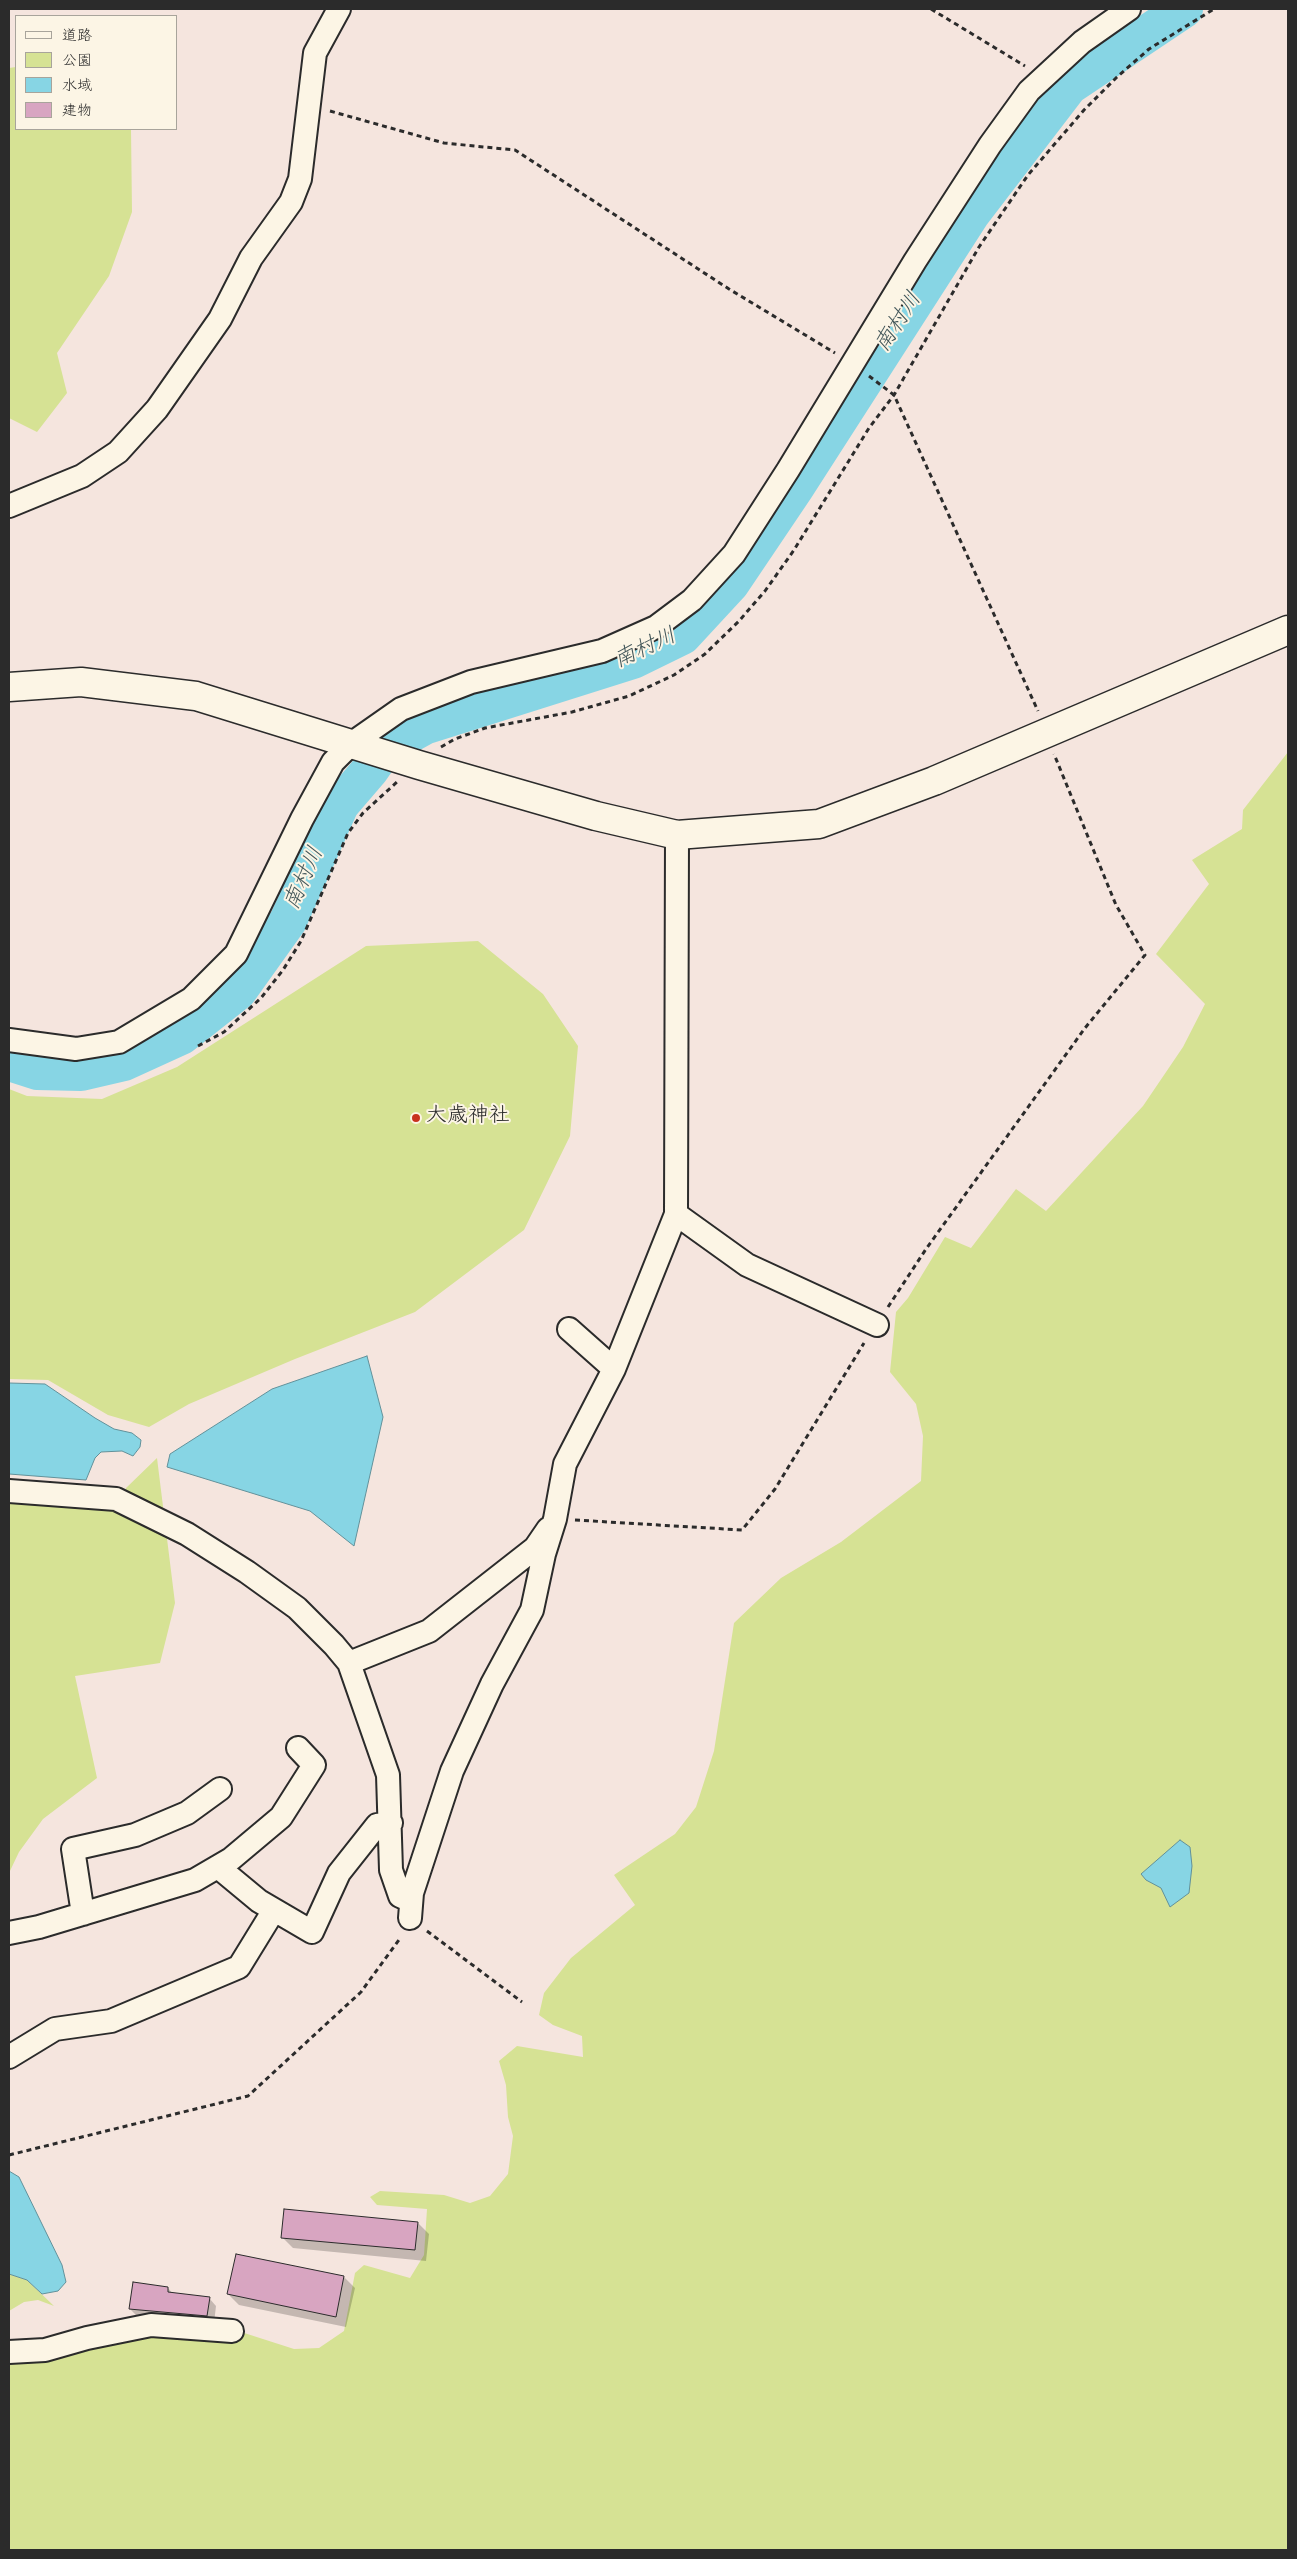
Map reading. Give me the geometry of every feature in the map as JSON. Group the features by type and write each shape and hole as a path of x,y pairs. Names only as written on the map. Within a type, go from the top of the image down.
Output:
{"street":[{"path":"9,506 82,476 118,452 157,409 220,319 251,258 291,202 300,179 307,105 315,54 339,9"},
{"path":"9,1040 76,1049 119,1042 192,999 236,954 302,819 333,762 350,744 402,708 471,682 602,651 656,627 692,600 734,554 788,470 915,261 990,145 1029,91 1082,42 1129,9"},
{"path":"9,687 81,682 196,696 350,744 596,816 678,835 819,824 934,781 1288,630"},
{"path":"411,1910 422,1860 452,1771 492,1684 532,1610 544,1554 555,1519 565,1464 614,1369 676,1214 678,835"},
{"path":"676,1214 747,1265 877,1325"},
{"path":"569,1329 614,1369"},
{"path":"9,1492 116,1499 187,1534 247,1572 297,1608 334,1644 349,1663 388,1775 391,1870 400,1896 411,1910"},
{"path":"349,1663 429,1631 534,1548 555,1519"},
{"path":"9,1933 39,1927 195,1880 231,1859 281,1817 314,1765 298,1748"},
{"path":"83,1914 73,1849 135,1836 187,1813 220,1789"},
{"path":"218,1867 259,1901 312,1932 339,1873 377,1825 391,1823"},
{"path":"9,2057 55,2029 111,2021 239,1968 274,1910"},
{"path":"9,2352 45,2350 87,2338 150,2325 232,2332"}],"path":[{"path":"930,9 1022,64 1040,80"},
{"path":"307,105 444,143 515,150 729,289 853,364 894,395 1034,701"},
{"path":"555,1519 742,1530 775,1489 926,1249 1079,1036 1145,955 1116,905 1046,734"},
{"path":"9,2156 248,2096 361,1992 399,1943 411,1910 522,2002"}],"green space":[{"path":"15,67 15,130 131,130 132,212 109,276 57,353 67,393 37,432 9,418 9,68"},
{"path":"1288,752 1288,2550 9,2550 9,2338 11,2341 28,2343 207,2321 294,2349 319,2348 344,2331 355,2273 364,2265 410,2278 424,2255 427,2209 377,2205 370,2197 380,2191 444,2195 470,2203 490,2196 508,2174 513,2136 508,2117 506,2085 499,2061 517,2046 583,2057 582,2036 553,2025 539,2015 544,1993 571,1958 635,1905 614,1875 675,1834 696,1807 714,1751 734,1623 781,1578 841,1542 921,1481 923,1436 916,1404 890,1372 896,1312 908,1298 945,1237 971,1248 1016,1189 1046,1211 1143,1106 1183,1047 1205,1004 1156,954 1209,884 1192,860 1242,829 1243,810"},
{"path":"478,941 543,994 578,1046 570,1136 524,1230 415,1312 295,1359 189,1404 149,1427 108,1415 48,1380 9,1379 9,1089 27,1096 102,1099 177,1067 366,946"},
{"path":"157,1458 175,1603 160,1663 75,1676 97,1778 43,1819 19,1852 9,1873 9,1478 120,1512 126,1488"},
{"path":"9,2274 27,2280 54,2306 38,2300 24,2302 9,2311"}],"water":[{"path":"367,1356 383,1417 354,1546 310,1511 167,1467 170,1454 272,1389"},
{"path":"9,1383 45,1384 114,1429 132,1433 141,1440 140,1447 133,1456 122,1451 101,1452 95,1458 86,1480 9,1474"},
{"path":"1180,1840 1190,1847 1192,1866 1189,1893 1170,1907 1161,1888 1146,1880 1141,1874"},
{"path":"9,2171 19,2177 62,2265 66,2282 58,2291 42,2294 27,2280 9,2274"}],"building":[{"path":"284,2209 418,2222 415,2250 281,2238"},
{"path":"236,2254 344,2276 336,2317 227,2294"},
{"path":"133,2282 168,2287 168,2292 210,2297 207,2316 129,2309"}],"waterway":[{"name":"南村川","path":"9,1062 37,1071 81,1072 124,1062 181,1036 238,991 288,921 340,805 370,770 386,747 424,726 633,660 682,636 731,583 795,488 971,214 1069,86 1184,9"}],"place":[{"name":"大歳神社","path":"416,1118"}]}
